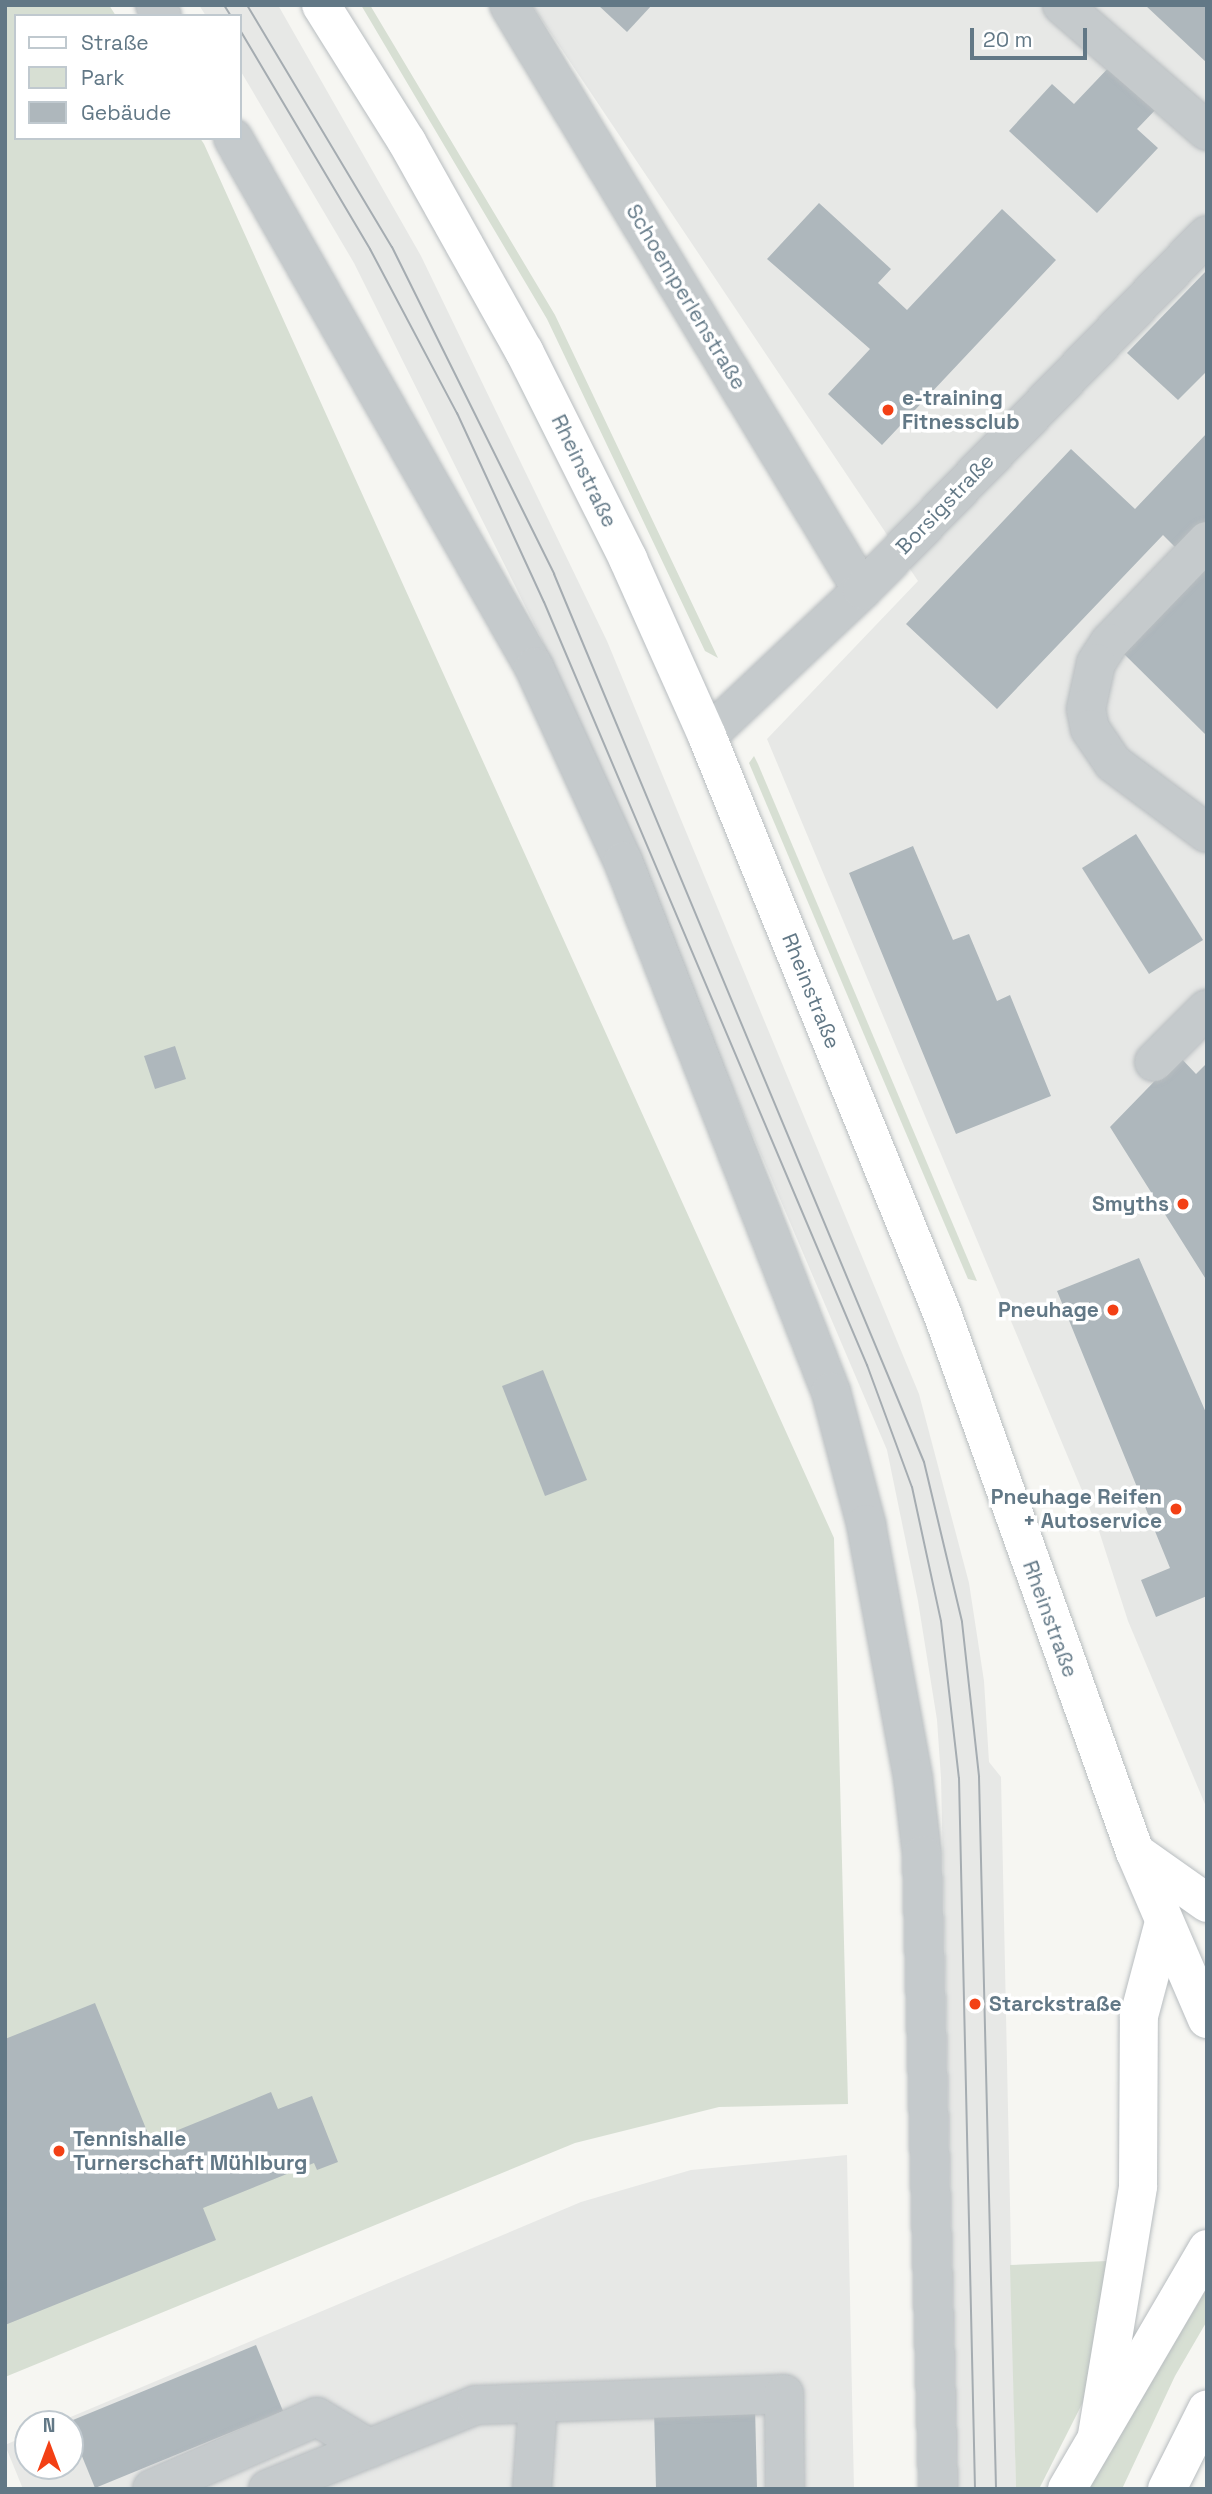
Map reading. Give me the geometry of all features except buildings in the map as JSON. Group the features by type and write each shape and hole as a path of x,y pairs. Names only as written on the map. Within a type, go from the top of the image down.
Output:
{"main road":[{"name":"Rheinstraße","path":"321,5 407,142 524,351 628,559 707,736 942,1313 1135,1852 1207,2019"},
{"path":"1135,1852 1207,1903"},
{"path":"1097,2435 1138,2186 1139,2016 1164,1922"},
{"path":"1067,2489 1207,2249"},
{"path":"1168,2486 1207,2409"}],"street":[{"path":"1062,5 1207,131"},
{"name":"Schoemperlenstraße","path":"524,12 862,590"},
{"path":"234,140 534,667 623,860 831,1392 866,1524 913,1778 922,1855 938,2489"},
{"name":"Borsigstraße","path":"707,736 862,590 1207,235"},
{"path":"1207,541 1109,643 1096,663 1087,709 1090,729 1113,763 1207,833"},
{"path":"1154,1062 1207,1009"},
{"path":"268,2489 476,2405 784,2394 785,2489"},
{"path":"531,2489 538,2403"},
{"path":"152,2489 317,2417 369,2448"},
{"path":"1168,2486 1207,2444"}],"shaded area":[{"path":"199,5 278,5 421,256 607,641 919,1394 969,1583 984,1681 989,1762 1001,1777 1016,2489 957,2489 941,1778 937,1720 918,1601 887,1450 540,636 354,263 242,73 242,14 205,14"},
{"path":"532,5 1207,5 1207,1809 1128,1621 1099,1531 767,739 918,581"},
{"path":"847,2155 854,2489 23,2489 19,2480 84,2480 84,2411 581,2202 691,2170"},
{"path":"14,2441 14,2467 5,2445"}],"green space":[{"path":"5,5 109,5 115,14 14,14 14,140 201,140 204,144 834,1538 848,2104 719,2107 575,2143 5,2377"},
{"path":"361,5 370,5 555,315 718,658 705,651 547,319"},
{"path":"754,756 977,1281 968,1279 868,1044 749,763"},
{"path":"1108,2261 1083,2402 1039,2489 1016,2489 1010,2265"},
{"path":"1207,2288 1207,2321 1175,2376 1122,2489 1089,2489"}],"tram line":[{"path":"224,5 230,14"},
{"path":"247,5 392,247 554,574 924,1462 962,1622 979,1777 996,2489"},
{"path":"242,33 370,249 457,413 544,602 867,1365 912,1487 941,1621 959,1778 975,2489"}],"place":[{"name":"e-training Fitnessclub","path":"888,410"},
{"name":"Smyths","path":"1183,1204"},
{"name":"Pneuhage","path":"1113,1310"},
{"name":"Pneuhage Reifen + Autoservice","path":"1176,1509"},
{"name":"Starckstraße","path":"975,2004"},
{"name":"Tennishalle Turnerschaft Mühlburg","path":"59,2151"}]}
